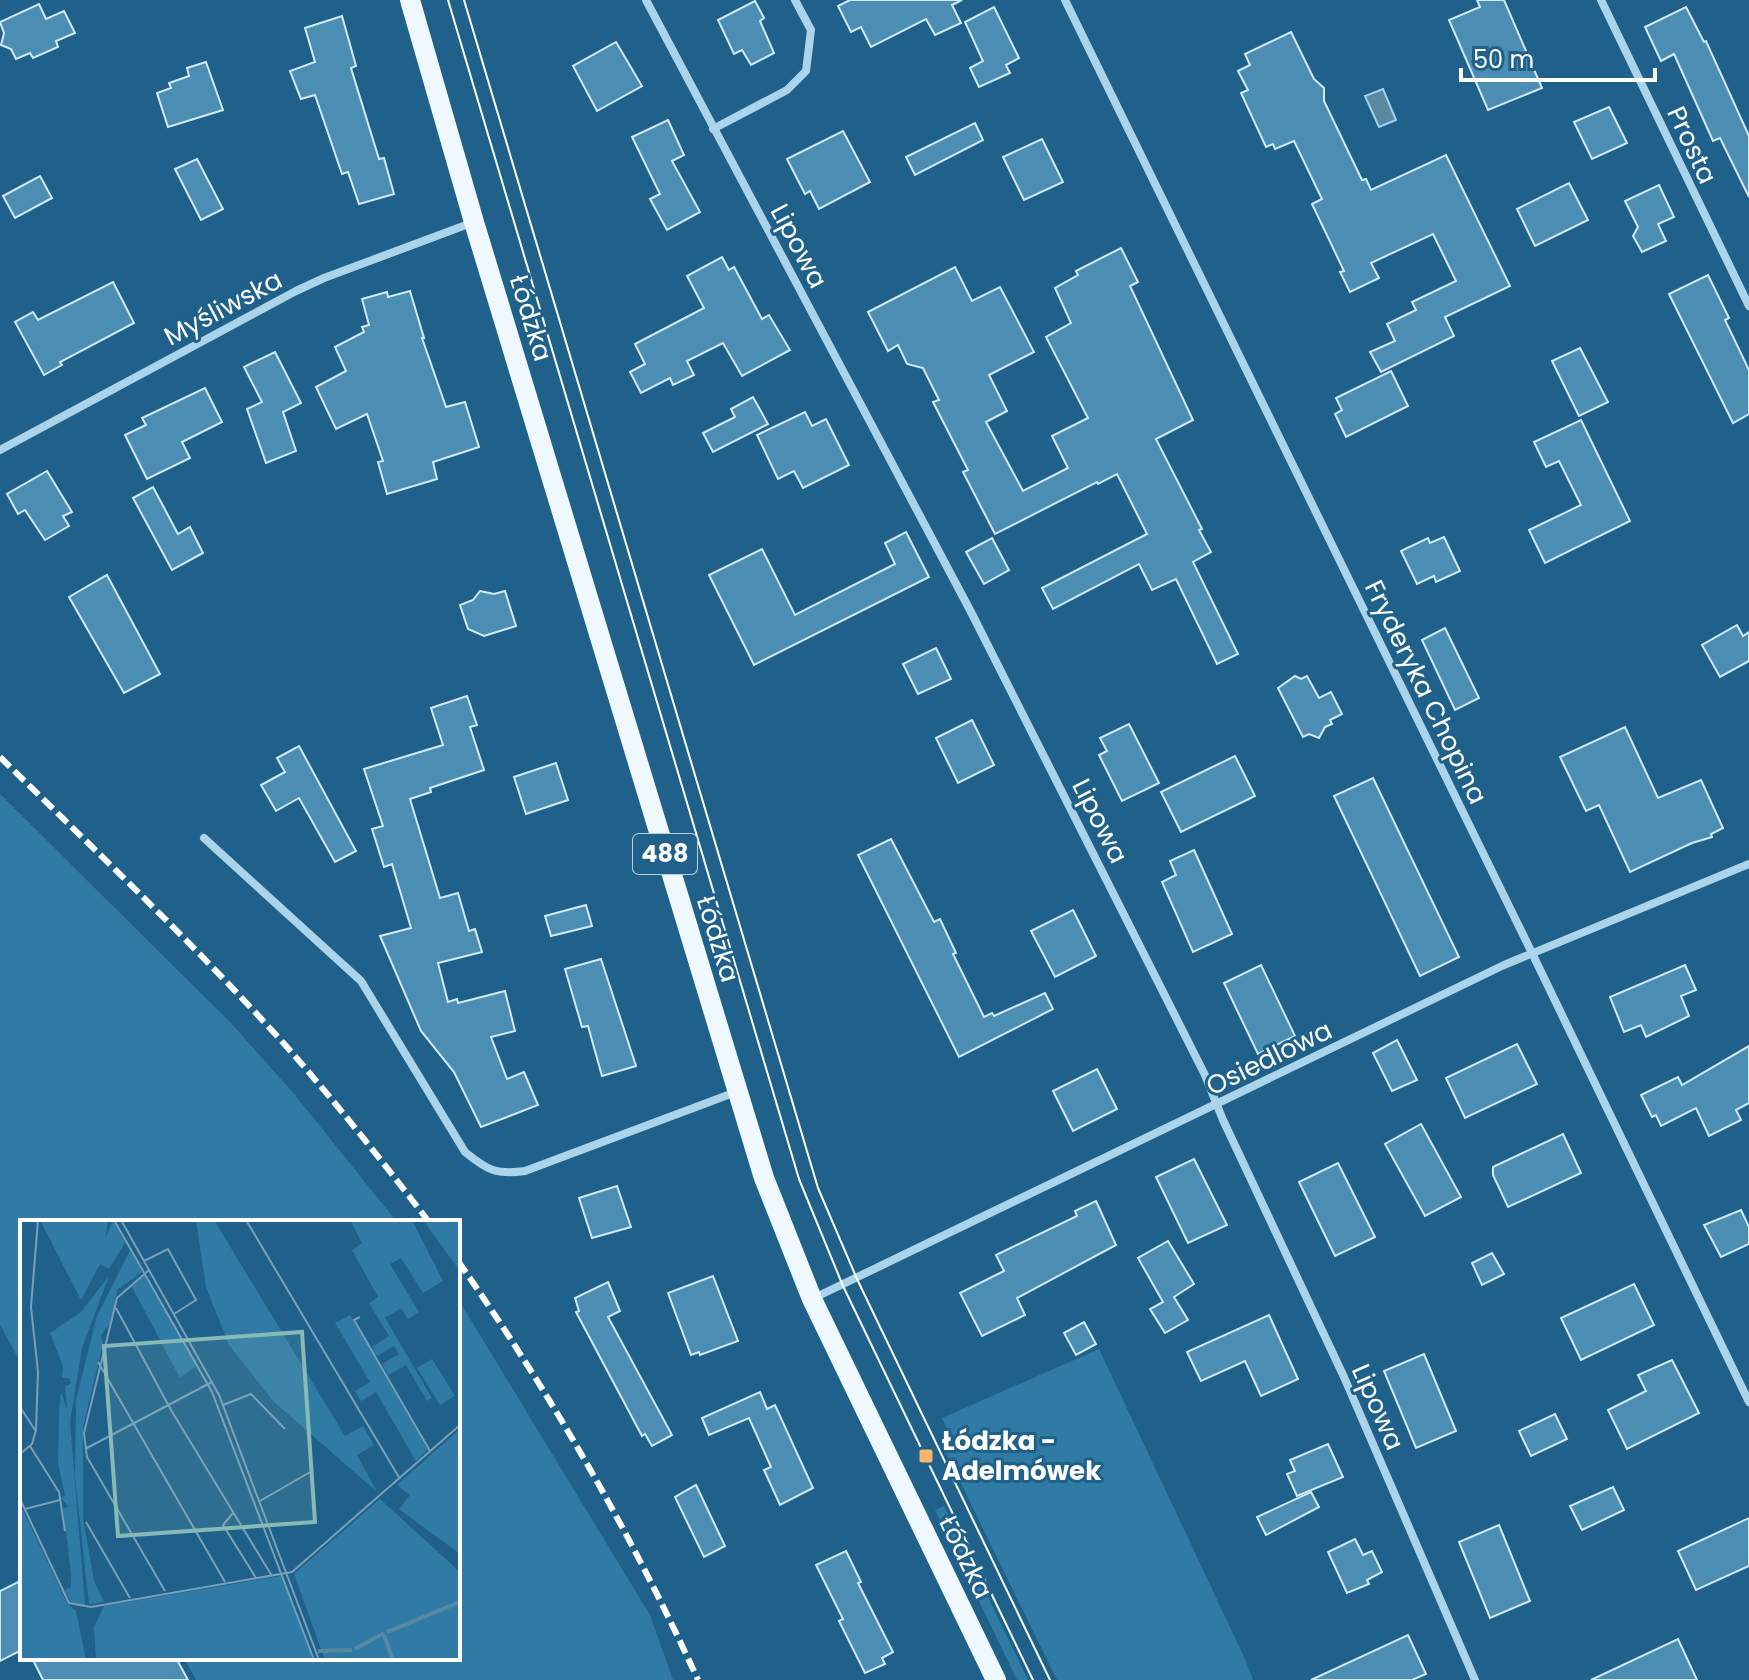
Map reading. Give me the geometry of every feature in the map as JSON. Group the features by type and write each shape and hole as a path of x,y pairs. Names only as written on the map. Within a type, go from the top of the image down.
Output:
{"main road":[{"name":"Łódzka","path":"410,0 736,1092 775,1208 812,1299 996,1680"}],"street":[{"name":"Lipowa","path":"646,0 971,612 1205,1075 1344,1377 1475,1680"},
{"path":"713,129 787,90 806,71 811,30 795,0"},
{"name":"Fryderyka Chopina","path":"1065,0 1749,1402"},
{"name":"Prosta","path":"1601,0 1749,306"},
{"name":"Myśliwska","path":"0,450 296,291 474,222"},
{"path":"204,838 361,981 465,1152 487,1169 508,1173 525,1171 736,1092"},
{"name":"Osiedlowa","path":"812,1299 1532,953 1749,864"}],"shaded area":[{"path":"1383,89 1396,120 1379,127 1365,96"},
{"path":"0,794 231,1023 295,1095 395,1220 20,1220 20,1361 0,1325"},
{"path":"460,1302 650,1615 673,1680 196,1680 185,1660 460,1660"},
{"path":"1099,1349 1253,1680 1057,1680 946,1453 955,1448 942,1418"},
{"path":"944,1506 1028,1680 1017,1680 935,1510"}],"building":[{"path":"850,0 962,0 952,5 961,23 935,35 926,19 871,47 861,27 851,32 838,6"},
{"path":"1477,0 1504,0 1542,88 1488,110 1449,20 1480,7"},
{"path":"755,1 764,18 760,21 774,53 751,65 742,50 734,54 718,20"},
{"path":"39,4 46,19 64,11 75,33 56,41 58,47 33,58 30,53 16,59 11,49 1,45 4,33 0,22"},
{"path":"994,7 1019,58 1006,65 1010,73 979,87 970,68 983,61 965,22"},
{"path":"1686,7 1706,41 1749,136 1749,197 1720,138 1713,141 1674,54 1661,61 1645,27"},
{"path":"342,16 356,66 351,68 379,159 384,158 394,194 359,204 348,172 342,174 315,95 301,99 290,71 315,62 305,28"},
{"path":"1291,32 1314,79 1324,88 1324,101 1362,180 1366,179 1371,190 1446,155 1510,286 1445,317 1454,336 1381,372 1370,352 1395,341 1387,324 1416,310 1412,302 1456,281 1433,234 1371,263 1379,278 1350,292 1340,272 1344,271 1312,204 1322,199 1294,141 1275,149 1273,144 1266,147 1241,93 1248,90 1238,71 1250,65 1245,54"},
{"path":"616,42 642,86 597,111 573,66"},
{"path":"206,62 223,110 168,127 157,93 171,88 169,83 189,76 187,68"},
{"path":"1609,107 1627,143 1592,159 1574,122"},
{"path":"668,120 684,155 672,161 700,212 667,230 650,199 660,194 632,137"},
{"path":"975,123 983,140 915,175 906,157"},
{"path":"843,131 870,182 819,209 810,191 805,194 787,159"},
{"path":"1042,139 1063,182 1024,200 1003,157"},
{"path":"197,159 223,209 201,220 175,169"},
{"path":"40,176 52,198 15,218 3,196"},
{"path":"1569,183 1588,220 1535,246 1517,209"},
{"path":"1659,185 1674,217 1658,224 1666,241 1642,252 1633,236 1638,227 1625,201"},
{"path":"1121,248 1138,282 1130,286 1193,420 1156,439 1211,552 1193,562 1238,654 1217,664 1176,579 1152,590 1139,564 1053,609 1042,588 1147,534 1117,474 995,534 963,472 968,470 933,402 939,400 923,368 907,364 898,345 888,351 868,312 955,267 972,301 1000,287 1034,352 989,375 1007,411 986,422 1023,491 1068,468 1052,436 1088,418 1046,337 1071,323 1055,288 1078,275 1076,271"},
{"path":"722,257 729,270 734,267 762,319 769,315 790,350 742,376 723,343 687,361 694,375 673,385 670,378 641,393 630,372 645,364 635,344 704,308 687,276"},
{"path":"1708,275 1749,370 1749,414 1733,423 1669,294"},
{"path":"113,282 134,323 60,362 62,365 44,375 15,322 33,312 38,320"},
{"path":"410,291 422,338 446,407 465,402 479,447 433,462 437,479 387,494 378,462 383,461 367,414 336,429 316,387 346,371 335,347 364,332 362,327 369,325 362,299 387,292 388,297"},
{"path":"1580,348 1608,402 1579,416 1552,361"},
{"path":"275,352 301,403 283,412 296,451 266,463 247,409 262,402 244,367"},
{"path":"1391,371 1408,406 1346,437 1335,414 1342,410 1336,398"},
{"path":"205,388 222,422 182,442 190,458 147,479 125,435 146,425 142,418"},
{"path":"753,397 768,424 713,452 703,433 735,417 731,409"},
{"path":"805,412 812,426 826,419 849,465 803,488 794,471 778,479 757,435"},
{"path":"1581,420 1630,521 1545,563 1529,530 1581,505 1559,461 1546,467 1534,442"},
{"path":"47,471 72,512 63,516 69,526 45,540 25,510 18,514 7,494"},
{"path":"153,487 178,534 190,527 203,553 172,570 133,498"},
{"path":"906,532 929,577 754,665 709,575 762,549 795,615 895,564 885,543"},
{"path":"1444,537 1460,571 1436,582 1434,576 1417,584 1401,551 1428,538 1430,543"},
{"path":"992,538 1009,570 984,584 966,552"},
{"path":"107,575 160,674 124,693 69,597"},
{"path":"480,591 494,594 505,591 516,626 484,636 468,629 460,605 473,600"},
{"path":"1737,625 1743,636 1749,632 1749,661 1720,677 1702,645"},
{"path":"1445,628 1479,698 1455,710 1422,640"},
{"path":"936,648 951,679 918,694 903,664"},
{"path":"1295,676 1301,679 1307,676 1319,698 1331,692 1342,714 1330,720 1332,724 1325,727 1319,738 1309,734 1303,737 1278,688"},
{"path":"467,696 477,725 470,727 484,770 430,788 431,792 410,799 440,898 458,893 469,931 475,929 482,952 438,963 448,1002 457,999 458,1003 505,991 515,1031 491,1037 507,1079 524,1072 538,1105 481,1127 454,1072 421,1031 380,936 411,928 392,864 384,867 372,829 383,826 364,769 443,745 431,708"},
{"path":"972,720 994,765 958,783 936,738"},
{"path":"1129,724 1159,783 1122,801 1099,755 1107,751 1100,738"},
{"path":"1625,727 1658,798 1701,780 1723,828 1711,834 1712,837 1630,872 1599,805 1586,811 1560,757"},
{"path":"299,746 356,851 335,862 299,798 276,811 261,785 285,772 277,758"},
{"path":"1235,756 1255,796 1181,832 1161,792"},
{"path":"556,763 568,800 526,814 514,777"},
{"path":"1373,778 1459,957 1420,976 1334,796"},
{"path":"891,839 934,922 940,919 956,953 953,954 984,1017 992,1013 994,1016 1045,993 1053,1009 959,1057 858,855"},
{"path":"1194,850 1232,934 1193,952 1162,882 1176,875 1170,861"},
{"path":"586,905 592,926 551,936 545,916"},
{"path":"1073,910 1096,956 1055,977 1031,931"},
{"path":"601,959 636,1066 602,1076 588,1026 582,1027 565,969"},
{"path":"1261,965 1295,1036 1258,1054 1224,983"},
{"path":"1685,965 1696,990 1681,996 1689,1016 1646,1037 1641,1025 1624,1032 1610,997"},
{"path":"1397,1040 1417,1080 1392,1091 1373,1053"},
{"path":"1517,1044 1537,1084 1465,1118 1446,1078"},
{"path":"1749,1046 1749,1103 1736,1110 1741,1120 1709,1136 1696,1108 1661,1126 1656,1115 1652,1117 1641,1095 1678,1077 1682,1085"},
{"path":"1097,1069 1117,1109 1073,1131 1053,1091"},
{"path":"1421,1124 1461,1197 1425,1216 1385,1144"},
{"path":"1563,1134 1581,1173 1508,1207 1493,1175 1493,1167"},
{"path":"1194,1159 1227,1225 1188,1243 1156,1177"},
{"path":"1338,1163 1375,1237 1335,1256 1299,1182"},
{"path":"617,1186 631,1227 592,1238 579,1198"},
{"path":"1096,1201 1116,1245 1017,1298 1025,1315 982,1336 960,1293 1004,1271 996,1255 1077,1216 1075,1211"},
{"path":"1741,1210 1749,1227 1749,1244 1721,1257 1704,1225"},
{"path":"1168,1241 1194,1284 1174,1297 1188,1320 1165,1333 1150,1309 1163,1302 1138,1258"},
{"path":"1492,1253 1504,1274 1482,1285 1472,1263"},
{"path":"713,1276 738,1341 700,1355 699,1352 691,1355 668,1293"},
{"path":"608,1282 620,1311 608,1317 672,1435 652,1446 645,1434 642,1436 576,1312 579,1311 575,1298"},
{"path":"1634,1284 1654,1325 1581,1360 1561,1318"},
{"path":"1269,1315 1298,1379 1261,1396 1245,1361 1201,1381 1187,1352"},
{"path":"1084,1322 1096,1344 1076,1355 1064,1333"},
{"path":"1424,1354 1456,1431 1416,1448 1384,1371"},
{"path":"1672,1360 1699,1413 1627,1449 1608,1410 1646,1391 1638,1375"},
{"path":"760,1392 767,1409 775,1405 813,1488 780,1505 764,1470 771,1467 749,1418 709,1435 702,1418"},
{"path":"1555,1414 1567,1439 1531,1456 1519,1431"},
{"path":"1328,1444 1343,1477 1297,1496 1287,1474 1295,1471 1290,1460"},
{"path":"696,1485 725,1546 704,1557 675,1497"},
{"path":"1613,1487 1624,1510 1582,1530 1570,1506"},
{"path":"1311,1492 1319,1507 1266,1535 1257,1517"},
{"path":"1749,1518 1749,1566 1696,1590 1678,1551"},
{"path":"1499,1525 1530,1601 1490,1618 1459,1542"},
{"path":"1355,1539 1363,1555 1372,1551 1382,1572 1367,1580 1369,1584 1347,1593 1328,1552"},
{"path":"846,1551 861,1582 858,1583 893,1652 882,1658 885,1664 865,1673 816,1565"},
{"path":"20,1581 20,1651 0,1661 0,1591"},
{"path":"1408,1635 1426,1674 1412,1680 1311,1680"},
{"path":"1678,1639 1697,1680 1591,1680"},
{"path":"33,1660 177,1660 188,1680 43,1680"}],"tram line":[{"path":"448,0 799,1179 843,1286 1033,1680"},
{"path":"464,0 818,1188 857,1279 1050,1680"}],"railway":[{"path":"0,757 253,1009 324,1090 427,1220"},
{"path":"460,1264 588,1465 645,1571 698,1680"}],"place":[{"name":"Łódzka - Adelmówek","path":"926,1456"}]}
